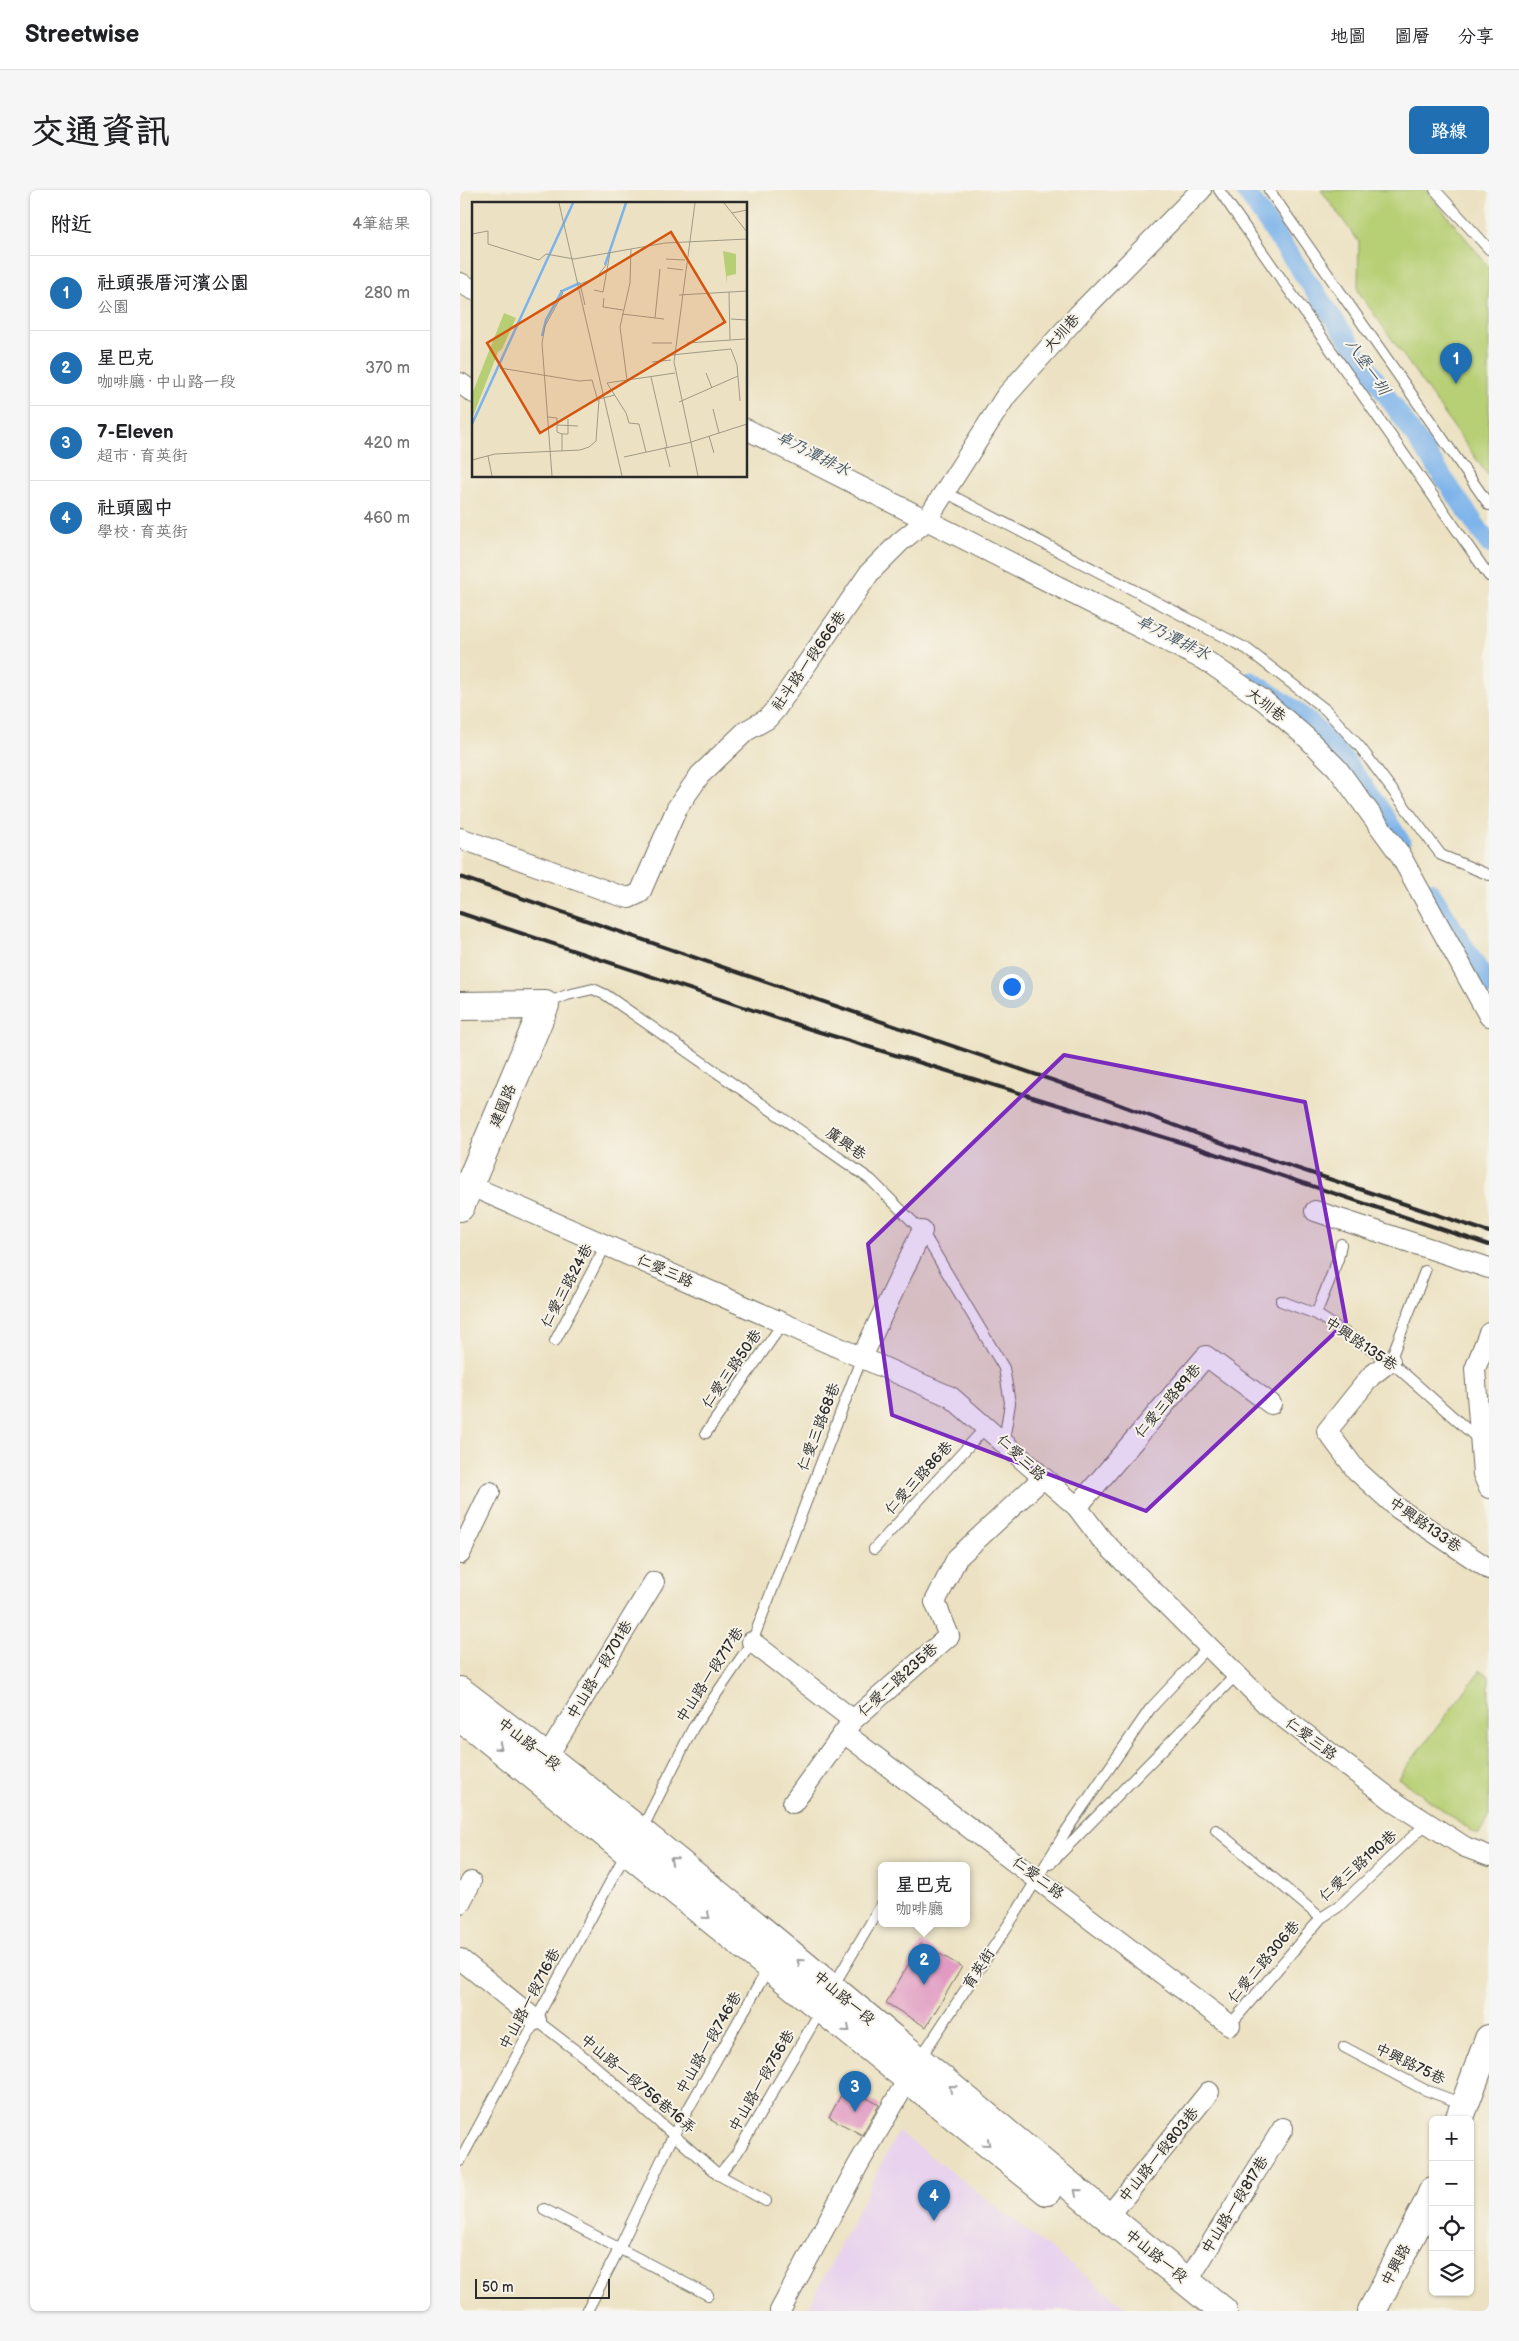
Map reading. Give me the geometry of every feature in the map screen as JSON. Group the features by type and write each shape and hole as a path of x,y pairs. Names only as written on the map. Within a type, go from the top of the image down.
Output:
{"main road":[{"path":"460,1006 546,1004"},
{"name":"建國路","path":"465,1196 546,1004"},
{"name":"中山路一段","path":"460,1691 547,1757 633,1842 769,1966 827,1999"},
{"name":"中山路一段","path":"460,1719 633,1842 914,2070 1193,2311"},
{"path":"1462,2112 1489,2038"},
{"name":"中山路一段","path":"914,2070 1108,2218 1223,2311"},
{"name":"中興路","path":"1372,2311 1429,2203"}],"street":[{"name":"大圳巷","path":"926,521 940,496 1006,396 1079,314 1201,190"},
{"path":"460,283 472,289"},
{"path":"460,383 472,392"},
{"name":"大圳巷","path":"748,430 1208,662 1263,700 1307,738 1337,768 1398,854 1489,1016"},
{"name":"社斗路一段666巷","path":"460,838 618,895 628,898 640,893 677,808 700,775 746,731 767,719 776,710 870,572 900,542 926,521"},
{"name":"仁愛三路","path":"465,1196 606,1245 951,1397 1004,1441 1077,1507 1102,1540 1267,1705 1396,1804 1465,1847 1489,1856"},
{"path":"1315,1211 1489,1268"},
{"path":"862,1357 922,1231"},
{"path":"1489,1333 1475,1369 1483,1474 1489,1488"},
{"name":"仁愛三路89巷","path":"1077,1507 1206,1356 1271,1404"},
{"name":"中興路133巷","path":"1390,1361 1371,1376 1327,1431 1356,1470 1398,1509 1489,1569"},
{"name":"仁愛二路235巷","path":"849,1727 949,1636 935,1602 956,1558 1043,1478"},
{"path":"460,1554 490,1492"},
{"name":"中山路一段701巷","path":"547,1757 654,1582"},
{"name":"仁愛二路","path":"752,1642 849,1727 1038,1878 1230,2025"},
{"path":"793,1803 849,1727"},
{"path":"460,1903 471,1882"},
{"path":"460,1959 536,2020"},
{"name":"育英街","path":"780,2311 858,2165 914,2070"},
{"name":"中山路一段803巷","path":"1108,2218 1209,2092"},
{"name":"中山路一段817巷","path":"1187,2282 1284,2128"}],"lane":[{"path":"1219,190 1489,576"},
{"path":"1269,190 1489,504"},
{"path":"1435,190 1489,249"},
{"path":"940,496 1247,648 1326,710 1360,747 1441,855 1489,875"},
{"name":"廣興巷","path":"546,1004 567,995 593,989 606,995 871,1180 922,1231 1004,1368 1010,1403 1004,1441"},
{"path":"1316,1314 1338,1259 1341,1244"},
{"name":"仁愛三路24巷","path":"555,1341 606,1245"},
{"path":"1390,1361 1425,1271"},
{"name":"中興路135巷","path":"1281,1301 1316,1314 1390,1361 1479,1439"},
{"name":"仁愛三路50巷","path":"706,1433 783,1323"},
{"name":"仁愛三路68巷","path":"804,1508 862,1357"},
{"name":"仁愛三路86巷","path":"874,1550 986,1426"},
{"name":"中山路一段717巷","path":"633,1842 693,1728 752,1642 804,1508"},
{"name":"育英街","path":"914,2070 1038,1878 1066,1831 1150,1709 1209,1646"},
{"path":"1038,1878 1237,1674"},
{"name":"仁愛三路190巷","path":"1216,1830 1321,1918 1338,1907 1427,1823"},
{"name":"中山路一段716巷","path":"460,2161 633,1842"},
{"name":"中山路一段756巷","path":"719,2175 737,2153 878,1911"},
{"name":"仁愛二路306巷","path":"1230,2025 1321,1918"},
{"name":"中山路一段746巷","path":"674,2134 769,1966"},
{"name":"中山路一段756巷16弄","path":"536,2020 588,2060 719,2175 766,2201"},
{"name":"中興路75巷","path":"1344,2047 1462,2112"},
{"path":"587,2311 674,2134"},
{"path":"544,2209 708,2295"}],"highlighted area":[{"path":"1064,1055 1305,1102 1346,1322 1146,1511 892,1415 868,1244"}],"shaded area":[{"path":"898,2131 1131,2311 807,2311"}],"green space":[{"path":"1321,190 1426,190 1489,267 1489,477 1358,291 1359,242"},
{"path":"1481,1670 1489,1676 1489,1817 1478,1835 1398,1778"}],"building":[{"path":"921,1943 962,1967 926,2027 886,2003"},
{"path":"846,2086 879,2105 862,2135 829,2117"}],"waterway":[{"name":"八堡一圳","path":"1245,190 1489,544"},
{"name":"卓乃潭排水","path":"1251,681 1296,711 1319,731 1363,784 1401,842"},
{"name":"卓乃潭排水","path":"1430,891 1489,986"}],"railway":[{"path":"460,877 1075,1088 1230,1146 1489,1232"},
{"path":"460,913 810,1029 1186,1144 1489,1245"}],"place":[{"name":"社頭張厝河濱公園","path":"1456,384"},
{"name":"星巴克","path":"924,1985"},
{"name":"7-Eleven","path":"855,2112"},
{"name":"社頭國中","path":"934,2221"}]}
